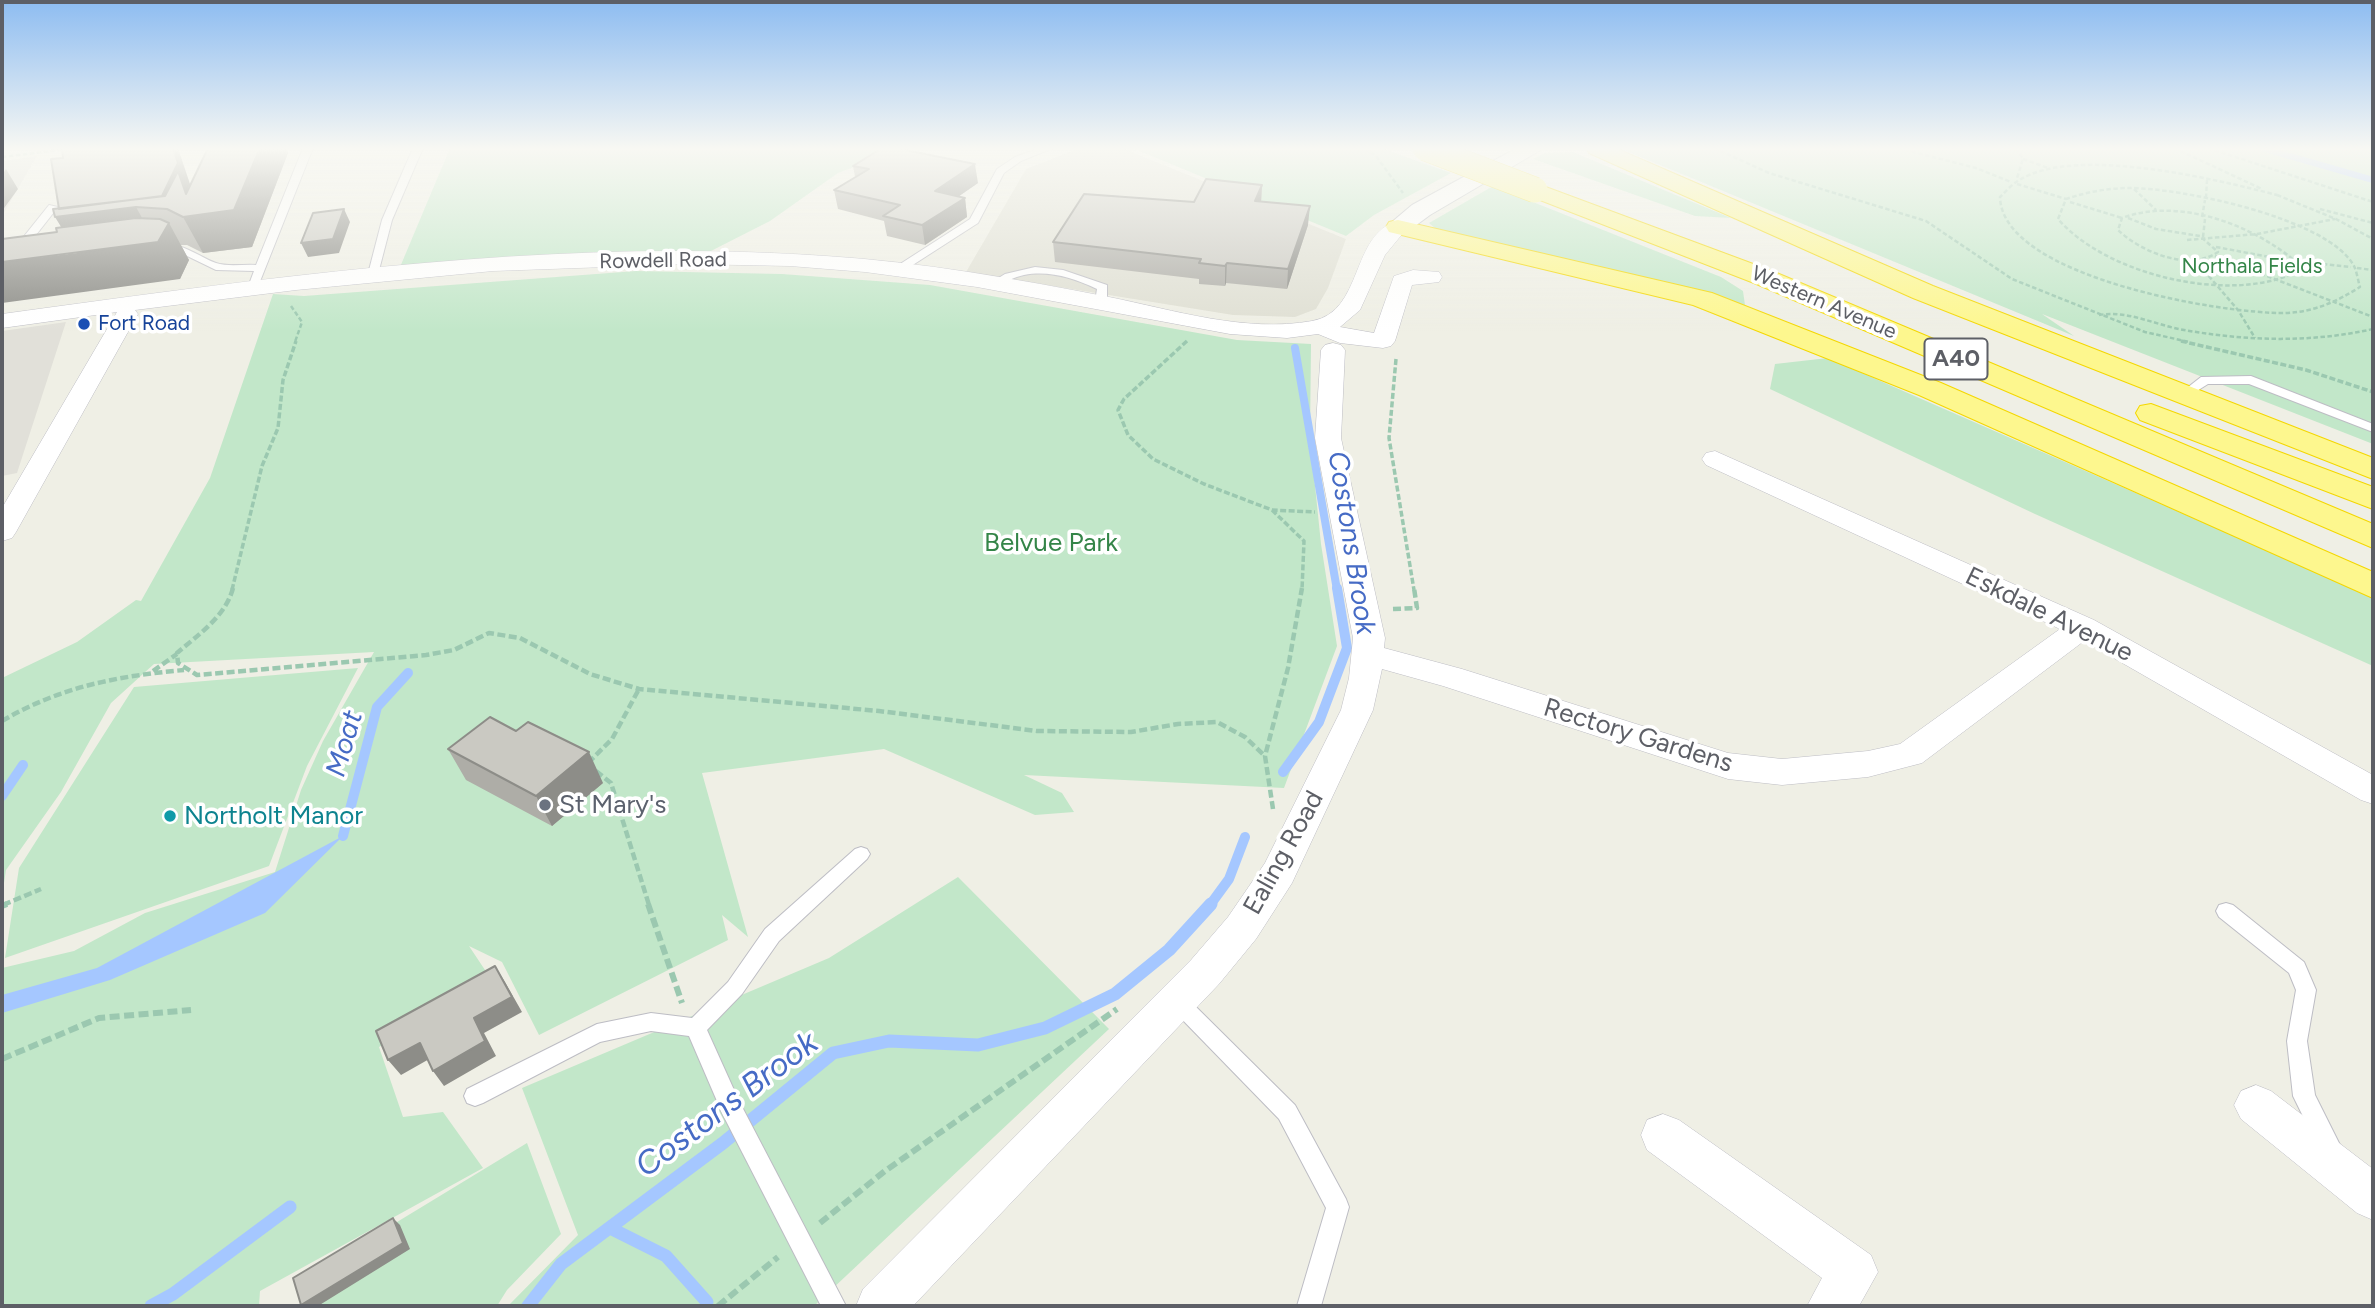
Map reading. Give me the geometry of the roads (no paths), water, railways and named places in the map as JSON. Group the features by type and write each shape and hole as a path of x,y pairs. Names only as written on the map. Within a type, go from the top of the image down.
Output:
{"highway":[{"name":"Western Avenue","path":"1604,209 2373,537"},
{"name":"Western Avenue","path":"1619,209 1785,265 2151,413 2373,509"},
{"path":"1735,209 1923,292 2373,469"},
{"path":"1398,228 1480,244 1702,299 1930,389 2373,586"},
{"name":"A40","path":"1934,349 2373,559"},
{"name":"A40","path":"2151,413 2373,499"}],"street":[{"path":"1421,209 1398,228 1374,255 1354,307 1341,318 1331,337 1383,341 1402,281 1413,276 1431,276"},
{"name":"Rowdell Road","path":"2,321 256,277 373,274 520,264 679,259 791,260 901,268 997,282 1256,329 1298,330 1331,337"},
{"path":"2,531 127,314"},
{"name":"Ealing Road","path":"880,1306 1176,1000 1242,928 1279,872 1357,710 1368,655 1364,610 1340,510 1328,438 1331,337"},
{"name":"Eskdale Avenue","path":"1715,459 2083,627 2373,791"},
{"name":"Rectory Gardens","path":"1368,655 1451,677 1728,766 1782,772 1868,764 1910,754 2083,627"},
{"path":"2256,1105 2358,1185"},
{"path":"1663,1135 1854,1272 1831,1306"}],"lane":[{"path":"10,261 51,209"},
{"path":"156,249 183,250 216,267 256,277 283,209"},
{"path":"373,274 392,209"},
{"path":"901,268 974,221 980,209"},
{"path":"169,249 175,238"},
{"path":"21,247 35,246"},
{"path":"2184,395 2205,380 2251,380 2373,428"},
{"path":"696,1028 735,988 772,936 862,854"},
{"path":"2226,911 2297,968 2306,990 2297,1041 2304,1096 2358,1185"},
{"path":"1176,1000 1287,1112 1338,1207 1309,1306"},
{"path":"475,1096 597,1033 651,1022 696,1028"},
{"path":"696,1028 731,1108 801,1238 834,1306"}],"water":[{"name":"Moat","path":"343,836 265,913 110,980 2,1013 2,995 97,968"}],"waterway":[{"name":"Costons Brook","path":"1295,348 1337,590"},
{"name":"Costons Brook","path":"1283,772 1319,722 1347,648 1337,588"},
{"name":"Moat","path":"343,836 377,707 408,673"},
{"name":"Moat","path":"2,796 23,765"},
{"name":"Costons Brook","path":"1210,905 1229,879 1245,837"},
{"name":"Costons Brook","path":"528,1306 561,1264 723,1143 833,1053 889,1041 978,1045 1045,1028 1115,994 1169,950 1211,904"},
{"path":"151,1306 173,1294 290,1207"},
{"path":"610,1228 666,1256 707,1302"}],"place":[{"name":"Fort Road","path":"84,324"},
{"name":"St Mary's","path":"545,805"},
{"name":"Northolt Manor","path":"170,816"}],"park label":[{"name":"Northala Fields","path":"2252,267"},
{"name":"Belvue Park","path":"1051,543"}]}
